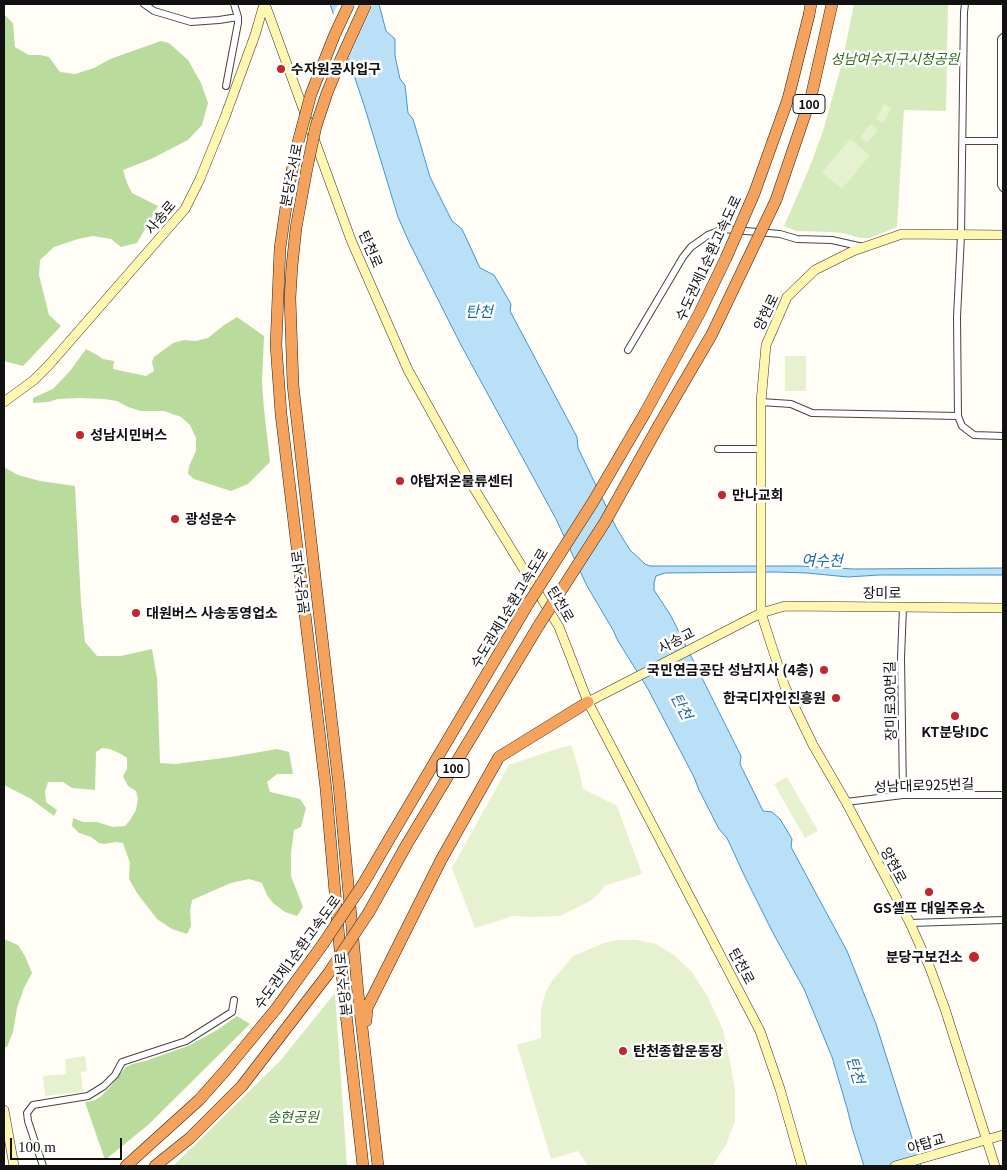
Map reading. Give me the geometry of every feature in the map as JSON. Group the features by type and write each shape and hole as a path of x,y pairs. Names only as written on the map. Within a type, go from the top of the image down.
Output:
{"highway":[{"name":"분당수서로","path":"349,4 334,34 310,94 297,146 281,240 276,345 281,414 326,789 344,996 363,1166"},
{"name":"분당수서로","path":"366,4 327,93 316,126 296,228 290,298 293,385 339,786 363,1040 379,1166"},
{"name":"수도권제1순환고속도로","path":"126,1166 199,1100 224,1072 276,1009 323,944 363,884 528,604 593,502 699,314 726,258 754,194 788,99 811,4"},
{"name":"100","path":"155,1166 190,1138 242,1086 328,974 369,912 407,844 539,625 605,522 712,334 776,200 811,97 832,4"},
{"path":"363,1040 367,1008 374,992 441,860 499,757 588,702"}],"main road":[{"name":"사송로","path":"4,402 34,380 49,365 186,209 225,117 265,4"},
{"name":"탄천로","path":"265,4 352,240 408,370 472,485 559,626 588,702 760,1031 780,1089 802,1166"},
{"name":"양현로","path":"995,1166 930,968 910,923 846,802 813,745 785,687 761,612 761,402 766,345 787,297 815,270 853,251 902,234 1003,235"},
{"name":"장미로","path":"732,627 761,612 785,606 1003,608"},
{"name":"사송교","path":"588,702 732,627"},
{"path":"4,1110 14,1166"},
{"name":"야탑교","path":"894,1166 1003,1135"}],"street":[{"path":"144,4 154,11 192,22 238,17"},
{"path":"226,86 238,23 234,4"},
{"path":"965,4 957,362 958,416 962,426 974,435 1003,436"},
{"path":"1003,38 1001,186 1003,188"},
{"path":"963,141 1002,141"},
{"path":"628,350 683,257 708,235 723,229 780,234 797,239 832,240 864,247"},
{"path":"761,402 791,404 812,413 958,416"},
{"path":"718,449 761,449"},
{"name":"장미로30번길","path":"903,607 901,658 904,795"},
{"name":"성남대로925번길","path":"846,802 904,795 1003,795"},
{"path":"910,923 1003,920"},
{"path":"43,1166 28,1121 27,1113 33,1105 88,1096 104,1086 115,1075 122,1062 186,1041 232,1012 234,1000"}],"green space":[{"name":"성남여수지구시청공원","path":"854,4 948,4 946,111 904,110 897,227 870,238 860,238 843,233 796,231 784,226 823,131 842,63"},
{"path":"4,14 13,23 15,47 29,55 49,57 60,72 75,74 161,41 169,43 188,60 201,83 208,103 202,125 188,140 151,159 123,170 132,193 158,206 137,243 121,247 111,239 93,236 54,247 40,260 39,275 49,315 61,326 23,366 4,361"},
{"path":"884,104 891,108 883,123 876,119"},
{"path":"871,124 878,130 867,143 860,137"},
{"path":"850,139 870,155 842,189 822,172"},
{"path":"237,317 264,336 262,382 270,462 248,484 231,491 194,479 188,474 189,466 196,451 196,438 190,425 181,417 164,411 141,411 117,401 104,399 58,399 33,403 33,398 53,389 70,371 86,349 103,359 114,361 113,369 146,376 154,371 152,362 154,357 173,343 208,338"},
{"path":"785,356 806,356 806,391 785,391"},
{"path":"4,467 18,475 40,481 75,486 85,642 97,656 121,656 152,649 157,678 160,763 175,764 277,749 289,752 293,774 277,774 267,782 270,792 300,799 306,808 301,827 294,830 291,853 291,876 303,907 297,916 285,912 273,903 262,883 249,879 231,883 192,900 190,911 191,926 187,934 172,929 157,919 129,879 130,863 123,843 99,843 91,837 79,833 72,826 73,818 83,822 97,822 113,827 125,826 136,810 138,799 136,791 128,786 123,776 127,769 127,758 110,749 102,748 96,752 95,790 72,788 63,782 48,782 45,792 46,802 57,810 54,816 31,799 4,785"},
{"path":"571,745 583,789 617,806 642,874 604,886 599,894 590,901 560,916 513,916 475,928 452,868 509,765"},
{"path":"787,777 818,831 805,838 774,784"},
{"path":"4,939 18,945 32,973 17,1008 13,1032 7,1047 4,1047"},
{"name":"탄천종합운동장","path":"618,940 636,940 656,944 674,955 692,972 708,997 723,1030 735,1090 735,1121 726,1145 712,1166 588,1166 578,1151 551,1159 517,1045 541,1038 541,1010 545,994 552,981 573,956 604,943"},
{"name":"송현공원","path":"335,993 347,1166 173,1166 280,1061"},
{"path":"237,1016 250,1024 148,1125 105,1160 85,1102 93,1101 100,1097 125,1068 132,1064 188,1046"},
{"path":"85,1056 87,1071 77,1073 81,1073 83,1092 45,1096 43,1076 66,1074 65,1059"}],"water":[{"name":"탄천","path":"330,4 379,4 386,31 395,39 395,56 400,79 405,85 408,113 413,119 430,177 452,221 462,229 480,268 494,275 511,304 510,311 577,437 578,448 617,529 630,550 645,564 650,566 799,566 854,569 1003,568 1003,575 879,575 848,577 775,572 665,573 656,576 654,583 654,590 671,616 741,756 740,764 763,811 772,812 780,819 792,839 791,847 847,951 876,1024 921,1166 864,1166 832,1057 804,989 773,933 727,838 719,829 648,689 587,586 556,519 461,345 409,242 398,217 364,105"}],"pier":[{"path":"338,4 373,4 346,64 331,19"}],"place":[{"name":"수자원공사입구","path":"281,69"},
{"name":"성남시민버스","path":"80,435"},
{"name":"야탑저온물류센터","path":"400,481"},
{"name":"만나교회","path":"722,495"},
{"name":"광성운수","path":"175,519"},
{"name":"대원버스 사송동영업소","path":"136,613"},
{"name":"국민연금공단 성남지사 (4층)","path":"824,670"},
{"name":"한국디자인진흥원","path":"836,698"},
{"name":"KT분당IDC","path":"955,716"},
{"name":"GS셀프 대일주유소","path":"929,892"},
{"name":"분당구보건소","path":"974,957"},
{"name":"탄천종합운동장","path":"623,1051"}],"water label":[{"name":"여수천","path":"822,560"}]}
